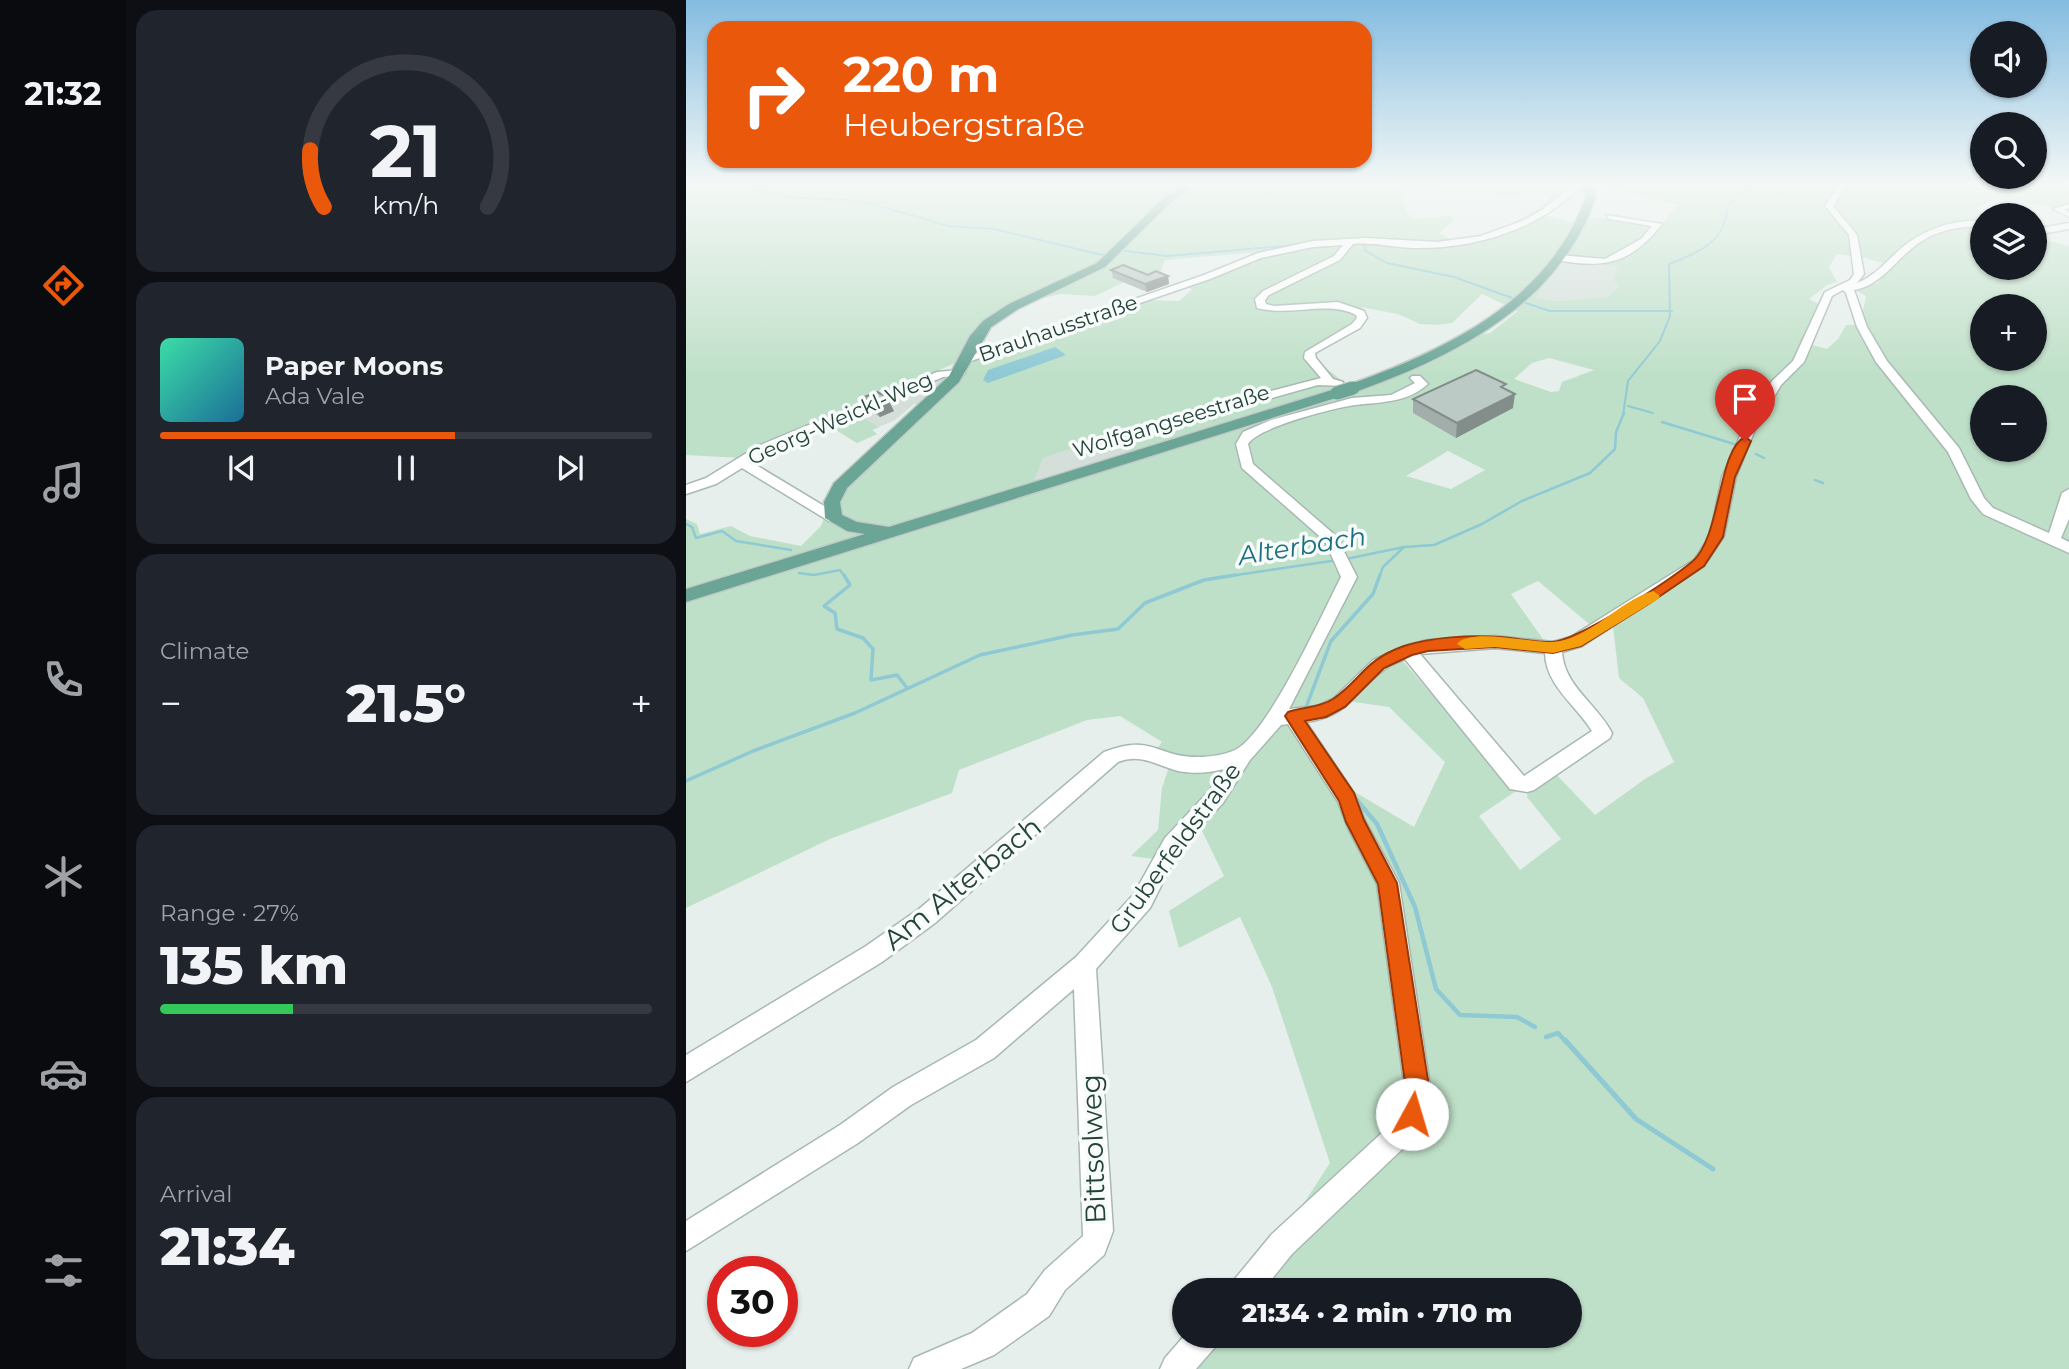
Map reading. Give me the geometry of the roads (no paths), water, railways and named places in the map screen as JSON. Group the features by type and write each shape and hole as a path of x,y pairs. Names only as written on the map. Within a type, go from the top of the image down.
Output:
{"main road":[{"path":"799,560 825,537 834,518 832,502 840,486 963,366 979,331 987,323 1100,266 1121,247"},
{"path":"1417,370 1498,319 1533,291 1565,247"},
{"name":"Wolfgangseestraße","path":"686,596 1240,423 1333,387 1358,394 1382,378 1417,370"},
{"path":"1199,436 1210,416 1240,423"},
{"path":"834,518 853,527 893,531"}],"street":[{"name":"Brauhausstraße","path":"963,366 1208,277 1258,256 1300,247"},
{"path":"1210,416 1213,411 1222,408 1333,387 1310,358 1310,352 1356,326 1362,318 1360,313 1347,306 1328,305 1293,312 1273,311 1261,306 1260,299 1266,293 1337,258 1346,247"},
{"path":"1559,258 1607,262 1634,247"},
{"path":"1285,717 1320,713 1340,703 1378,664 1408,651 1428,646 1495,642 1553,648 1576,642 1664,588 1699,563 1717,536 1728,477 1750,427 1776,383 1798,362 1828,294 1859,274 1856,247"},
{"path":"1844,286 1868,283 1908,247"},
{"path":"1844,286 1851,292 1862,327 1882,362 1954,451 1978,499 1988,511 2069,548"},
{"name":"Georg-Weickl-Weg","path":"686,490 710,481 740,461 963,366"},
{"name":"Gruberfeldstraße","path":"686,1237 849,1134 902,1096 985,1049 1084,965 1142,901 1172,844 1216,797 1242,755 1285,717 1349,577 1339,549 1331,539 1247,465 1242,444 1247,435 1358,394 1381,401 1399,396 1422,384 1417,370"},
{"path":"740,461 834,518"},
{"path":"2050,540 2058,533 2069,493"},
{"path":"1408,651 1517,783 1527,784 1603,733 1575,700 1556,670 1552,663 1553,648"},
{"path":"1254,1278 1282,1244 1406,1128 1419,1099 1388,883 1355,822 1347,799 1285,717"},
{"name":"Am Alterbach","path":"686,1069 874,954 928,916 1111,757 1125,750 1144,748 1164,761 1194,765 1212,764 1242,755"},
{"name":"Bittsolweg","path":"925,1369 983,1344 1038,1305 1055,1280 1094,1245 1099,1231 1084,965"},
{"path":"1176,1369 1194,1348"}],"water":[{"path":"1055,347 1066,355 988,383 983,380 988,370"}],"waterway":[{"path":"1068,247 1102,255 1109,252"},
{"path":"1125,251 1167,256 1275,247"},
{"path":"1364,247 1366,251 1387,263 1454,277 1515,299"},
{"name":"Alterbach","path":"1670,311 1669,264 1705,247"},
{"path":"1526,303 1550,311 1670,311"},
{"name":"Alterbach","path":"1623,415 1628,381 1660,341 1670,311"},
{"path":"1628,406 1653,413"},
{"name":"Alterbach","path":"1346,559 1404,547 1434,545 1482,524 1522,501 1590,473 1615,449 1616,432 1624,413"},
{"path":"1662,422 1734,444"},
{"path":"1756,454 1764,458"},
{"path":"1815,480 1823,483"},
{"path":"686,524 692,527 696,538 722,531 736,541 791,550"},
{"path":"1379,577 1383,567 1403,548"},
{"name":"Alterbach","path":"1223,577 1338,560"},
{"path":"799,573 814,575 840,570 845,577"},
{"path":"844,575 850,585 824,606 835,613 837,629 863,638 873,649 871,680 897,675 907,688"},
{"name":"Alterbach","path":"686,781 753,751 855,713 980,655 1072,635 1118,629 1145,603 1204,580 1235,575"},
{"path":"1305,710 1331,641 1373,594 1380,575"},
{"path":"1354,797 1377,824 1415,907 1436,989 1460,1015 1517,1017 1535,1027"},
{"path":"1546,1037 1558,1033 1566,1042"},
{"path":"1565,1040 1636,1119 1713,1169"}]}
